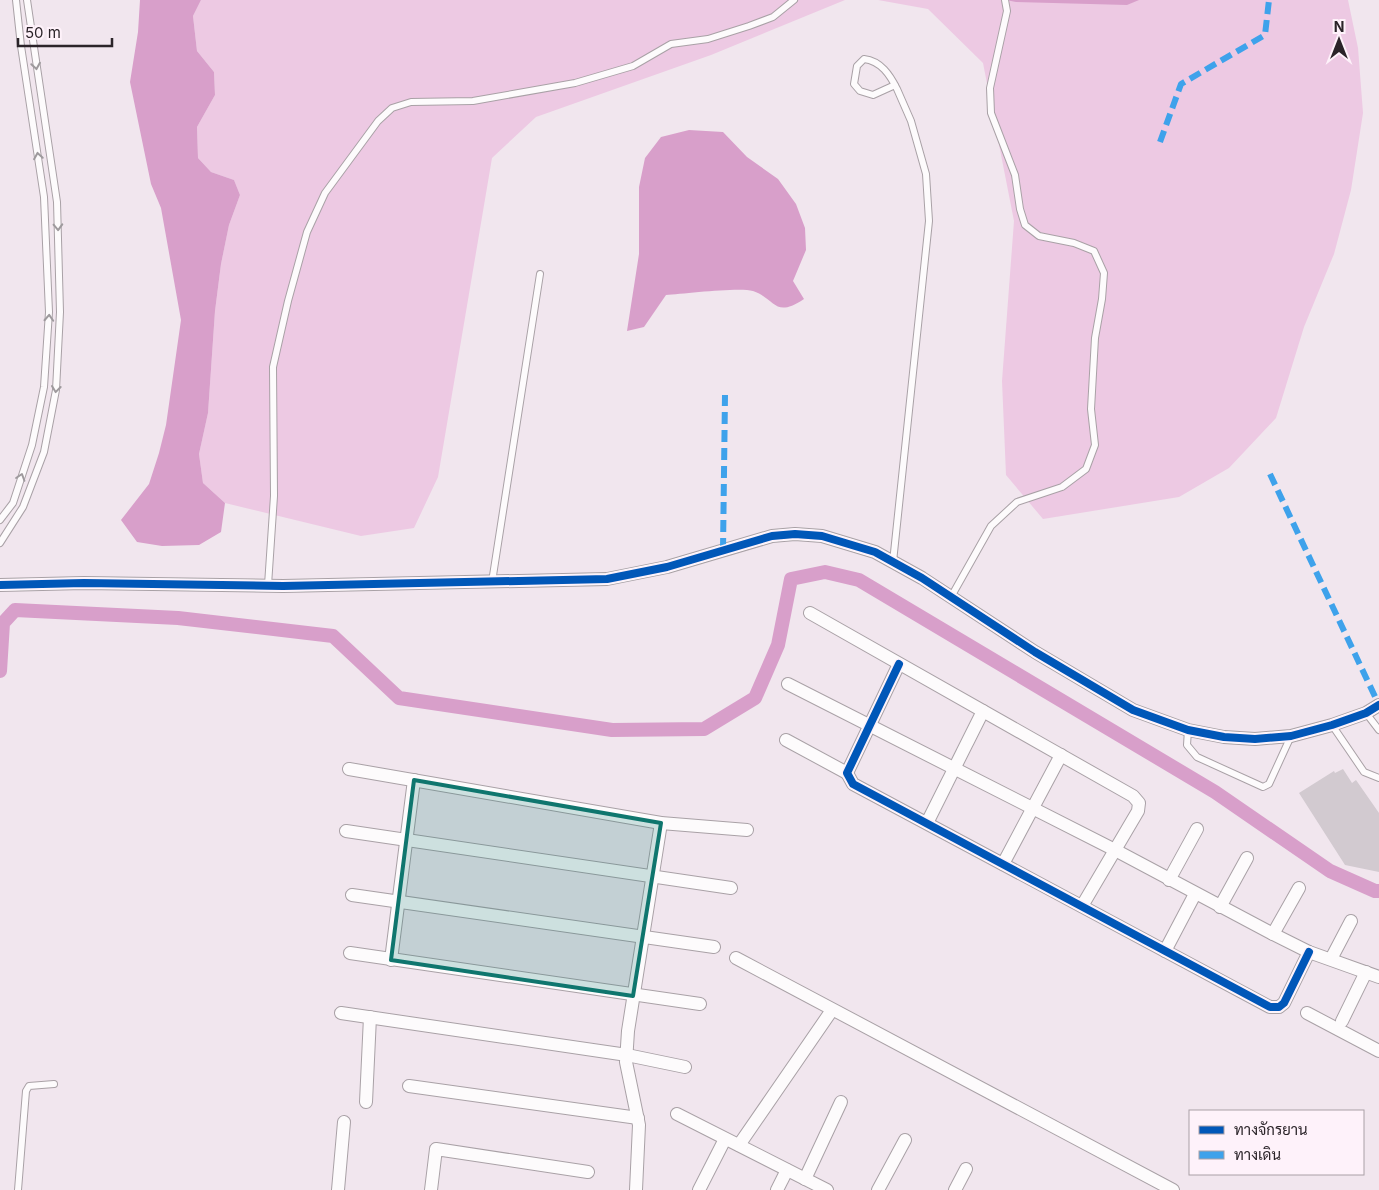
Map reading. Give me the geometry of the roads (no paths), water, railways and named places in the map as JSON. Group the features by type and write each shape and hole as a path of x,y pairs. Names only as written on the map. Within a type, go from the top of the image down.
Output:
{"street":[{"path":"0,585 492,584 608,579 667,567 772,536 795,534 822,536 875,552 952,597 1035,652 1133,710 1188,730 1224,737 1255,739 1291,736 1332,725 1366,713 1379,705"},
{"path":"810,613 1133,796 1139,803 1138,811 1082,906"},
{"path":"847,774 899,664"},
{"path":"788,684 1114,850 1272,934 1309,952 1379,977"},
{"path":"927,823 983,711"},
{"path":"786,740 847,774 853,784 1270,1007 1279,1007 1284,1003 1309,952"},
{"path":"1003,864 1034,809 1061,755"},
{"path":"349,769 661,823 747,830"},
{"path":"391,960 408,840 414,780"},
{"path":"636,1190 638,1118 626,1062 634,996 661,823"},
{"path":"1169,880 1197,829"},
{"path":"346,831 731,888"},
{"path":"1220,907 1247,858"},
{"path":"1272,934 1298,888"},
{"path":"1166,951 1195,894"},
{"path":"352,895 714,946"},
{"path":"1331,959 1351,921"},
{"path":"350,953 634,996 700,1004"},
{"path":"736,958 1173,1190"},
{"path":"1342,1021 1366,972"},
{"path":"739,1145 832,1010"},
{"path":"341,1012 627,1055 686,1066"},
{"path":"1307,1013 1379,1051"},
{"path":"366,1102 370,1017"},
{"path":"409,1086 638,1118"},
{"path":"805,1179 841,1102"},
{"path":"677,1114 827,1190"},
{"path":"338,1190 344,1122"},
{"path":"700,1190 726,1138"},
{"path":"878,1190 905,1140"},
{"path":"431,1190 436,1149 588,1172"},
{"path":"955,1190 966,1169"},
{"path":"777,1190 787,1170"}],"lane":[{"path":"0,520 13,503 32,445 44,387 50,312 44,196 21,46 16,0"},
{"path":"0,544 23,507 44,452 56,390 60,312 57,202 27,0"},
{"path":"268,585 274,496 274,367 288,301 307,232 325,193 378,121 392,108 411,102 473,101 575,83 633,66 671,44 708,39 773,17 794,0"},
{"path":"952,597 991,526 1017,502 1062,487 1086,469 1095,445 1091,409 1095,338 1102,299 1104,273 1094,251 1074,243 1039,236 1025,225 1020,209 1015,175 991,113 990,88 1007,11 1005,0"},
{"path":"893,562 929,221 926,174 911,121 895,85 889,74 878,63 864,59 857,66 854,84 860,91 873,96 895,85"},
{"path":"492,584 540,274"},
{"path":"1366,713 1379,730"},
{"path":"1332,725 1364,772 1379,778"},
{"path":"1188,730 1187,745 1197,757 1262,787 1269,784 1291,736"},
{"path":"18,1190 26,1091 29,1086 54,1084"}],"waterway":[{"path":"0,671 3,623 15,610 178,618 333,636 399,698 612,730 704,729 755,698 778,645 791,579 825,572 859,580 1215,792 1330,871 1375,891 1379,891"}]}
